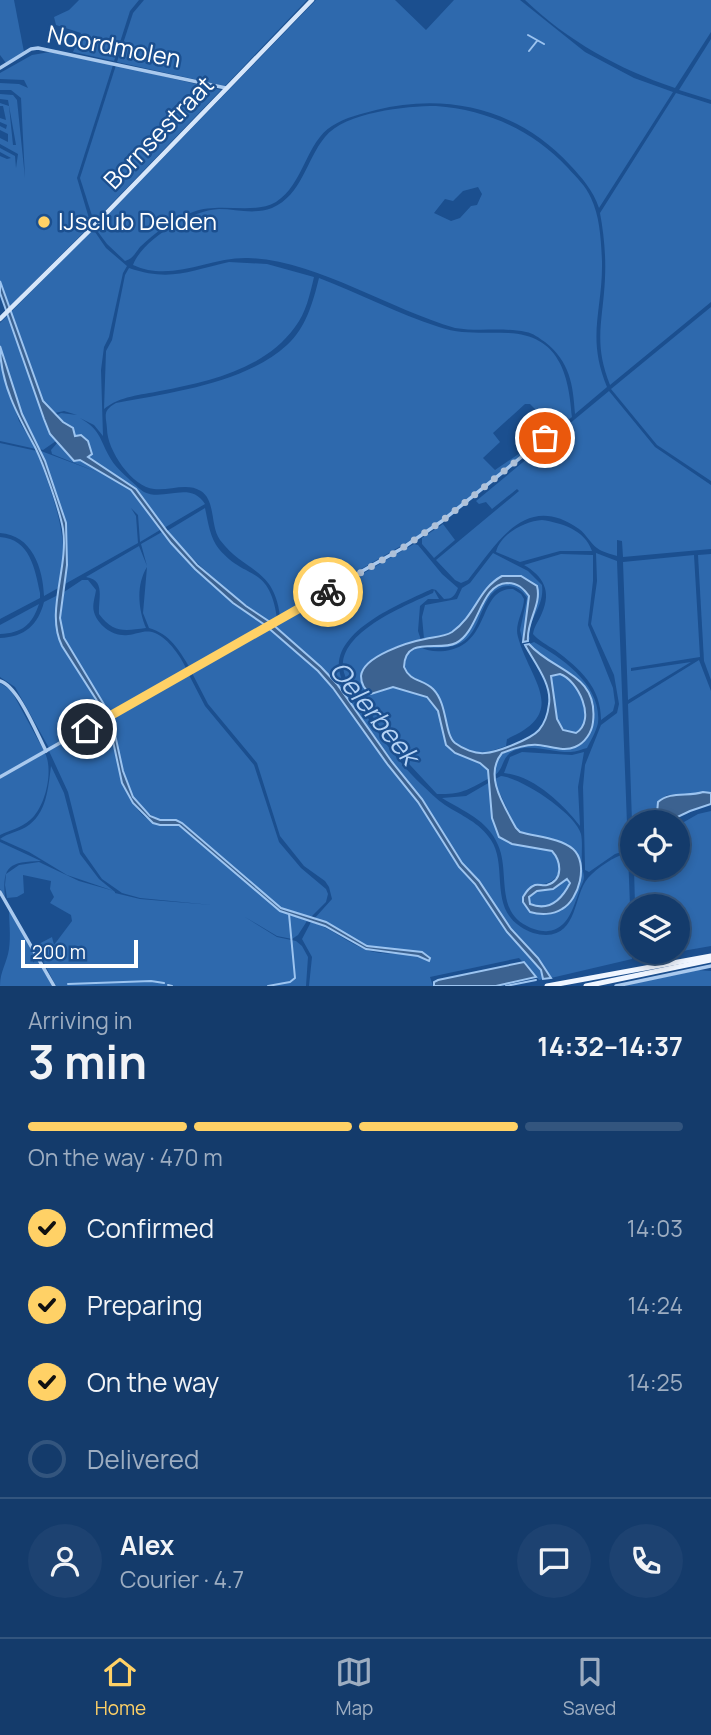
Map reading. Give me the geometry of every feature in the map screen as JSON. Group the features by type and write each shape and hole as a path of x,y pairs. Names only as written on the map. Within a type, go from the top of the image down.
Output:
{"main road":[{"path":"547,986 711,958"},
{"path":"586,986 711,958"}],"street":[{"name":"Bornsestraat","path":"0,319 312,0"},
{"name":"Noordmolen","path":"0,68 31,49 38,48 226,88"},
{"path":"0,777 401,549 442,521 545,438"},
{"path":"0,681 14,690 46,751"},
{"path":"0,892 54,986"},
{"path":"616,986 711,966"}],"shaded area":[{"path":"0,0 14,0 24,52 6,63 0,55"},
{"path":"79,0 139,0 130,11 114,61 73,52 81,33 56,25 54,17 69,10"},
{"path":"144,0 307,0 225,86 117,62 133,13"},
{"path":"316,0 395,0 426,30 454,0 520,0 585,52 634,78 673,92 599,208 590,190 574,170 550,146 529,131 481,110 430,103 403,105 359,114 332,126 316,142 293,185 276,202 258,208 214,208 193,212 165,227 125,261 95,228"},
{"path":"525,0 711,0 711,32 675,88 614,63 576,41"},
{"path":"711,39 711,100 679,90"},
{"path":"50,52 113,65 77,178 91,225 9,307 0,281 0,156 11,158 0,152 0,148 15,156 16,168 18,154 0,144 0,138 8,142 8,134 0,130 0,126 6,129 7,125 0,122 0,118 6,120 0,103 9,106 13,145 16,145 8,100 0,99 0,94 13,95 17,100 25,178 21,98 11,90 0,90 0,83 19,84 28,88 24,80 0,79 0,73 32,55"},
{"path":"116,65 221,90 94,222 80,178"},
{"path":"676,93 711,104 711,302 610,385 600,344 605,270 600,213"},
{"path":"423,106 474,112 508,124 540,143 554,155 589,194 594,205 600,237 602,279 596,338 607,387 575,414 569,374 560,357 529,333 455,328 326,276 273,261 233,259 162,271 133,265 138,255 157,237 195,215 219,209 259,211 282,202 297,186 318,146 334,128 377,112","holes":["478,187 482,194 477,205 471,206 460,218 451,221 434,213 445,199 453,201 463,191"]},
{"path":"93,229 106,248 127,266 104,347 101,370 103,436 94,425 80,418 95,430 111,460 142,491 160,495 192,493 205,504 164,528 136,489 88,457 88,441 81,435 75,436 57,415 77,415 64,411 55,413 43,401 11,312"},
{"path":"229,262 267,264 314,277 305,310 295,327 268,353 234,371 197,383 124,399 104,409 106,351 112,340 125,275 129,268 168,275"},
{"path":"319,278 448,330 525,335 539,341 550,349 564,372 572,417 540,442 526,425 539,413 530,404 525,404 493,433 500,442 483,458 495,470 520,453 524,456 458,508 413,539 280,616 277,600 265,579 220,540 206,495 196,488 154,489 137,482 122,466 111,447 106,414 116,403 206,384 250,369 270,358 294,338 304,323"},
{"path":"0,281 43,401 63,422 73,428 75,436 81,435 88,441 92,454 88,457 136,489 167,531 197,565 246,606 270,622 337,684 392,762 422,799 462,863 479,881 511,929 538,958 551,978 543,979 541,970 507,932 475,884 459,867 418,802 318,671 195,569 171,543 131,490 80,460 74,461 50,434 0,293"},
{"path":"711,307 711,481 657,445 611,389"},
{"path":"8,315 44,419 56,441 43,450 34,440 22,414 2,356 0,323"},
{"path":"0,346 22,414 45,461 66,523 67,565 60,618 64,638 111,716 123,771 133,797 150,816 182,823 281,908 326,922 367,946 422,952 430,958 429,961 418,956 366,949 325,926 280,911 179,825 153,823 133,803 122,783 108,718 62,646 57,633 56,604 63,559 63,529 42,464 7,386"},
{"path":"0,362 19,421 36,449 0,441"},
{"path":"609,391 655,447 711,485 711,549 623,557 622,541 617,540 617,556 597,548 579,529 560,519 543,516 528,519 514,527 468,580 461,583 455,580 436,560 519,491 517,489 492,509 486,502 479,504 476,501"},
{"path":"58,442 84,462 131,490 160,530 140,542 138,515 131,508 136,516 138,543 65,584 67,530 41,451 97,472 52,454 51,450"},
{"path":"0,443 37,451 59,518 63,551 60,587 44,596 38,564 28,546 11,535 0,533"},
{"path":"205,508 216,545 229,559 262,581 273,601 277,618 270,622 228,591 167,531"},
{"path":"542,520 557,523 578,533 592,551 560,551 520,562 496,552 498,545 508,534 528,523"},
{"path":"443,524 455,540 434,558 422,544 422,538"},
{"path":"162,532 210,582 265,625 190,668 178,649 163,634 149,628 143,613 147,567 141,581 139,597 146,628 125,630 109,625 99,614 99,586 86,577 139,546 147,566 141,544"},
{"path":"0,537 10,539 25,549 33,565 40,598 0,619"},
{"path":"414,544 418,545 442,574 458,588 456,593 451,598 444,599 432,589 401,603 367,624 353,636 343,650 339,665 343,682 410,773 445,805 476,824 491,840 496,850 505,909 511,919 524,929 546,935 564,928 588,878 606,863 620,856 620,880 629,880 630,894 620,894 620,962 551,978 538,958 511,929 479,881 462,863 422,799 392,762 337,684 274,625"},
{"path":"493,553 528,571 542,585 541,601 530,627 530,639 528,641 527,634 537,586 526,578 512,575 491,583 471,615 456,629 444,636 424,639 422,617 425,605 457,599 462,588 470,583"},
{"path":"596,553 617,561 626,810 620,810 620,852 589,872 585,870 585,765 601,725 617,713 619,704 614,675 591,624 597,581"},
{"path":"561,554 593,555 588,625 613,688 615,703 613,711 601,720 597,698 587,680 573,664 533,634 545,605 546,591 541,579 524,565"},
{"path":"711,554 711,680 704,661 698,555"},
{"path":"694,555 700,657 631,668 631,671 691,662 628,700 623,562"},
{"path":"502,576 521,576 537,586 537,600 528,641 523,642 529,596 520,586 507,583 498,585 491,591 464,637 449,645 424,646 410,651 404,667 413,678 429,686 438,695 449,733 455,743 477,753 498,750 522,741 535,734 545,721 549,704 548,689 525,645 529,644 572,675 589,693 593,706 593,722 590,733 582,743 566,749 533,745 515,748 502,753 495,771 498,791 516,828 520,832 562,842 578,855 581,872 577,890 568,904 551,913 530,912 523,902 523,897 533,886 547,885 556,879 559,870 557,860 552,851 512,844 499,837 492,818 488,770 480,763 455,753 446,745 438,711 427,697 393,687 371,694 361,679 364,669 378,656 409,643 452,632 467,618 494,581","holes":["560,674 573,684 583,701 585,719 576,733 563,730 557,719 551,676","567,879 570,883 554,902 544,906 530,904 529,897 537,891 553,889"]},
{"path":"82,580 88,580 96,590 93,609 103,626 123,635 155,633 174,649 187,670 110,714 64,638 60,622 64,592"},
{"path":"501,584 516,584 529,596 523,642 520,630 527,598 515,587 505,586 491,595 471,634 465,640 448,647 426,647 458,642 471,629 493,589"},
{"path":"513,589 524,599 517,632 541,694 541,706 537,718 526,729 507,739 506,746 484,752 470,751 451,740 436,693 406,673 405,661 411,652 420,647 445,651 460,647 478,628 494,597 502,591"},
{"path":"434,590 439,599 428,599 420,606 418,631 421,640 378,656 361,676 365,688 379,692 394,687 428,697 438,711 444,738 451,750 481,763 488,770 490,778 465,790 446,794 437,794 397,751 347,680 343,664 347,650 371,625 433,593"},
{"path":"58,595 56,605 62,646 107,716 49,748 15,687 0,677 0,638 17,635 29,628 38,617 44,602"},
{"path":"39,604 33,617 20,630 0,634 0,625"},
{"path":"269,628 318,671 333,688 418,802 458,866 475,884 507,932 541,970 543,979 539,980 519,958 430,977 433,986 309,986 312,957 302,939 311,922 367,950 413,955 428,960 421,952 367,946 333,926 314,919 332,899 329,887 304,866 280,836 257,763 208,704 192,673"},
{"path":"534,642 568,665 587,685 598,709 598,723 587,748 571,752 532,748 516,750 507,755 495,775 495,765 502,753 528,745 555,748 583,743 590,733 594,707 590,695 533,649 529,644"},
{"path":"699,660 711,691 711,793 667,795 658,802 657,810 632,810 628,704"},
{"path":"188,673 205,706 254,765 279,842 301,868 326,889 326,902 310,918 281,908 182,823 157,819 133,797 125,780 111,716"},
{"path":"560,674 573,683 583,704 583,727 573,734 561,725 555,710 551,676"},
{"path":"0,683 11,690 44,751 0,776"},
{"path":"108,718 128,793 145,817 159,825 178,825 280,911 307,921 292,939 277,936 245,917 277,937 296,941 302,946 308,957 306,986 56,986 35,946 52,937 54,945 72,921 71,915 50,903 54,897 50,889 51,881 23,875 24,893 7,898 6,874 19,865 39,862 79,881 140,899 212,905 140,898 122,893 102,879 83,852 68,792 49,751"},
{"path":"522,752 572,755 584,752 578,787 580,826 556,800 537,785 504,773 510,757"},
{"path":"45,753 49,769 40,807 27,823 0,835 0,779"},
{"path":"51,766 64,793 80,854 99,879 114,891 67,875 29,852 0,839 26,827 38,815 45,800"},
{"path":"501,776 522,783 547,798 569,817 581,834 583,881 569,917 555,929 537,930 517,919 507,901 501,855 494,836 474,817 442,798 466,796 490,782 492,818 512,844 552,851 559,860 559,873 556,877 527,890 530,912 570,902 575,850 561,843 520,832 516,828 497,787 495,779"},
{"path":"711,793 711,804 690,811 657,810 658,802 663,799"},
{"path":"711,811 711,946 690,950 690,894 635,894 634,880 690,880 690,819"},
{"path":"0,842 41,861 10,867 5,878 5,897 0,889"},
{"path":"567,879 570,882 554,902 544,907 530,904 529,897 537,891 553,889"},
{"path":"9,909 52,986 0,986 9,949"},
{"path":"524,962 536,977 496,986 434,986 434,982 438,980"},
{"path":"698,970 711,971 711,986 622,986"}],"waterway":[{"path":"528,35 544,44"},
{"path":"529,51 537,41"},
{"path":"268,986 290,982 295,978 289,914"},
{"path":"506,986 536,980"},
{"path":"68,984 151,981 164,983"},
{"path":"168,985 172,986"}],"way so far":[{"path":"328,592 442,521 545,438"}],"place":[{"name":"IJsclub Delden","path":"44,222"}],"route":[{"path":"87,729 328,592"}],"water label":[{"name":"Oelerbeek","path":"374,713"}]}
